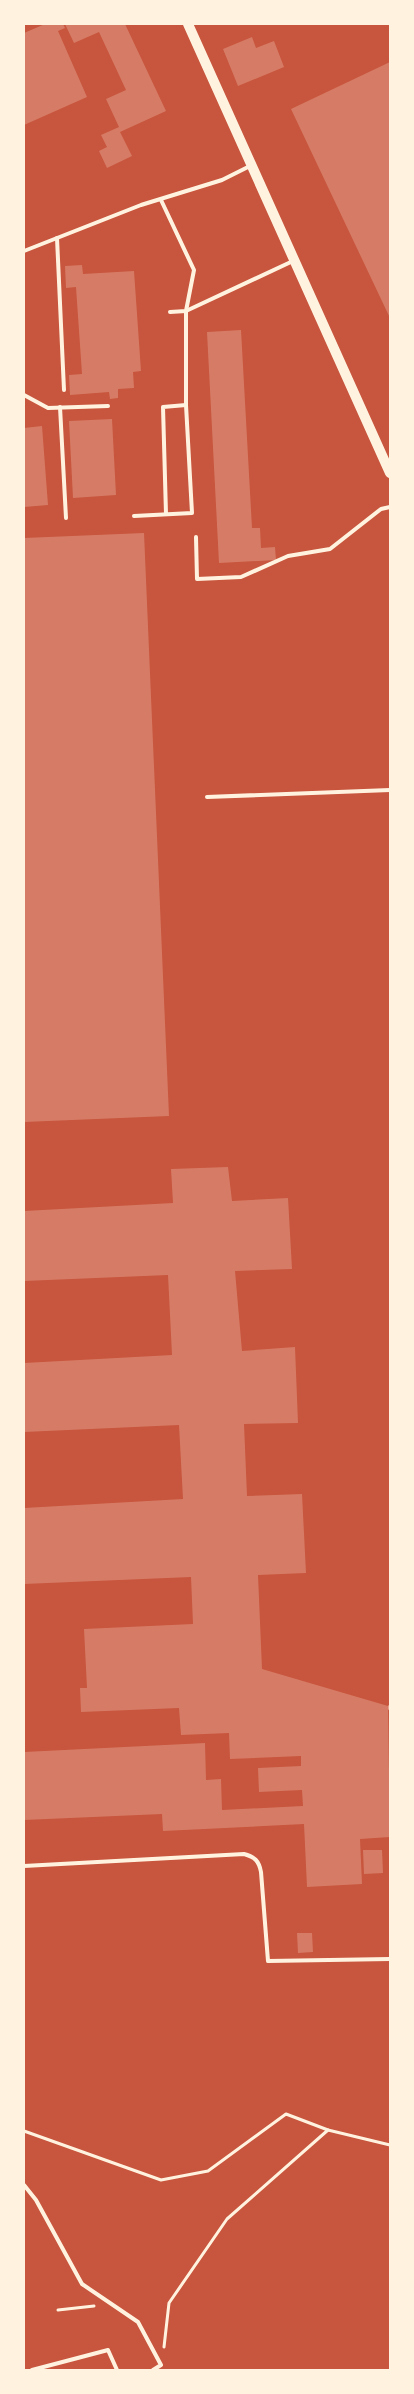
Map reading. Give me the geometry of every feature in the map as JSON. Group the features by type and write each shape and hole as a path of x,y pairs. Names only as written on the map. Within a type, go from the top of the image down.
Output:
{"main road":[{"path":"188,24 390,472"}],"lane":[{"path":"24,251 141,205 222,180 252,165"},
{"path":"134,516 192,513 186,405 186,311 194,270 161,200"},
{"path":"57,238 64,390"},
{"path":"170,312 186,311 295,260"},
{"path":"24,395 48,408 108,406"},
{"path":"166,514 163,407 186,405"},
{"path":"60,408 66,518"},
{"path":"196,537 197,579 241,577 288,556 330,549 381,509 390,507"},
{"path":"207,797 390,790"},
{"path":"24,1866 244,1854 260,1864 268,1961 390,1959"},
{"path":"24,2185 36,2200 82,2284 138,2322 161,2365 154,2370"},
{"path":"32,2370 108,2350 117,2370"}],"path":[{"path":"24,2131 161,2180 208,2171 286,2114 328,2130 390,2145"},
{"path":"161,2365 169,2303 227,2219 328,2130"},
{"path":"58,2310 112,2304"}],"building":[{"path":"45,24 63,24 65,28 58,31 87,97 24,125 24,33"},
{"path":"65,24 125,24 166,111 120,132 132,156 107,168 99,151 107,147 101,135 119,127 106,99 126,90 99,32 74,43"},
{"path":"252,37 256,48 274,41 284,67 238,86 223,49"},
{"path":"390,62 390,318 291,109"},
{"path":"82,265 83,274 134,271 141,371 133,372 134,388 118,389 118,398 110,399 109,392 70,395 69,375 82,374 76,287 66,288 65,266"},
{"path":"241,330 252,528 260,528 261,548 275,547 276,560 219,563 207,332"},
{"path":"112,419 116,495 73,498 69,421"},
{"path":"42,426 48,505 24,507 24,428"},
{"path":"144,533 169,1116 24,1122 24,538"},
{"path":"228,1167 232,1201 288,1198 292,1269 235,1271 242,1351 295,1347 298,1423 244,1424 247,1496 302,1494 306,1573 258,1575 262,1669 388,1706 390,1837 360,1839 362,1884 307,1887 304,1824 163,1831 162,1814 24,1820 24,1752 205,1743 206,1780 221,1779 222,1810 303,1806 302,1790 259,1792 258,1768 301,1766 301,1756 230,1759 229,1733 181,1735 179,1708 81,1712 80,1688 87,1688 84,1629 193,1624 191,1577 24,1584 24,1508 183,1499 179,1425 24,1432 24,1363 172,1355 168,1275 24,1281 24,1211 173,1203 171,1169"},
{"path":"363,1850 382,1850 383,1873 364,1874"},
{"path":"297,1933 312,1933 313,1952 298,1953"}]}
